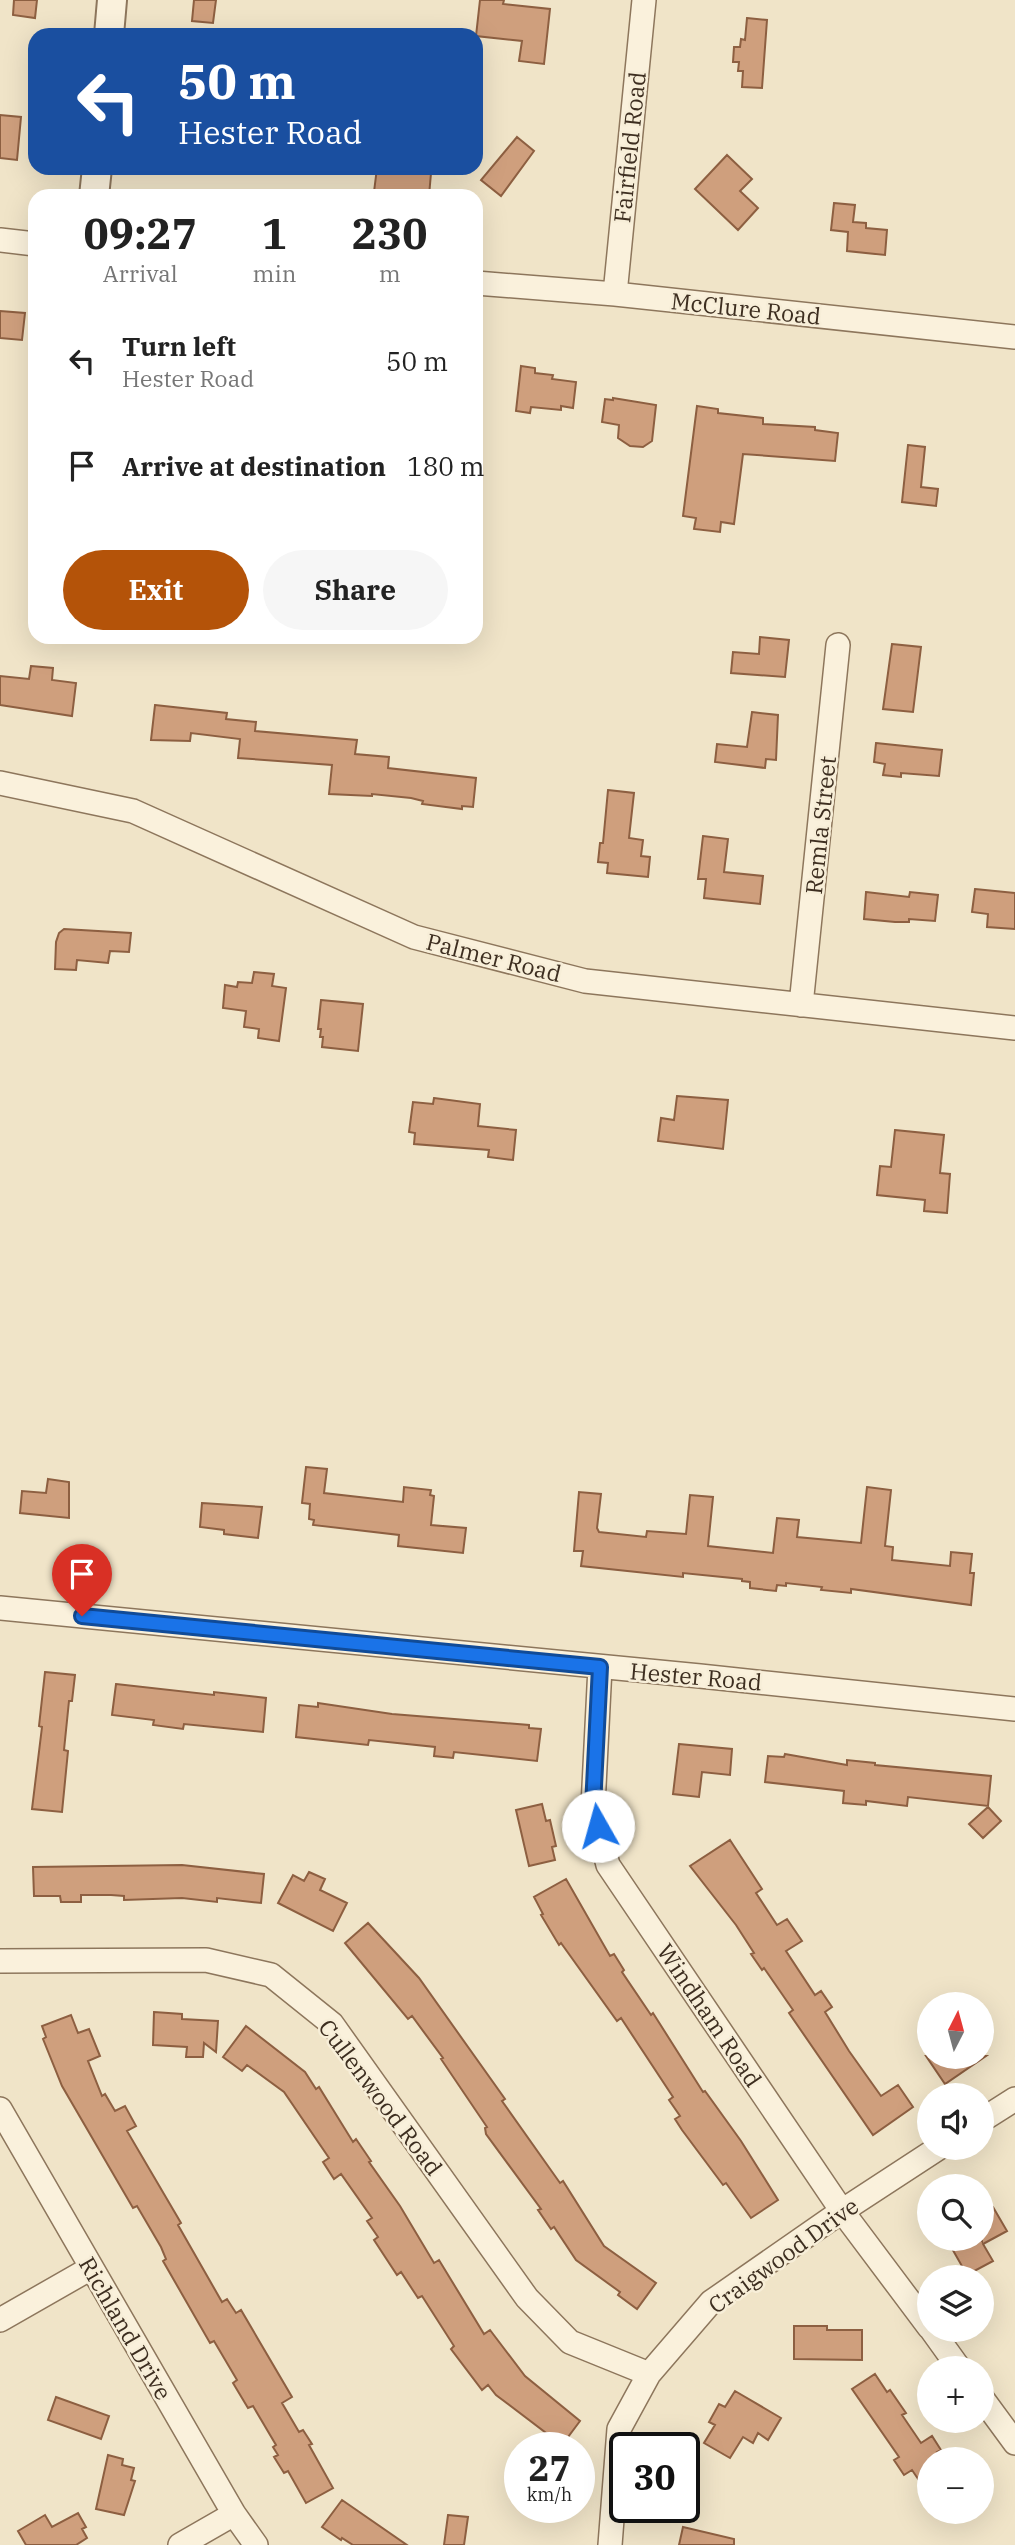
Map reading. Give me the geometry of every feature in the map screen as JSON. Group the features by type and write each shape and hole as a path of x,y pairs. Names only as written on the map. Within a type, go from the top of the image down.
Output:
{"street":[{"path":"109,28 112,0"},
{"name":"Fairfield Road","path":"615,294 643,0"},
{"path":"0,240 28,243"},
{"name":"McClure Road","path":"483,284 615,294 1015,337"},
{"name":"Remla Street","path":"801,1005 838,645"},
{"name":"Palmer Road","path":"0,783 133,811 414,937 585,981 1015,1028"},
{"name":"Hester Road","path":"0,1608 1015,1709"},
{"name":"Windham Road","path":"600,1667 593,1806 608,1865 842,2211 917,2311"},
{"name":"Cullenwood Road","path":"0,1961 206,1960 271,1975 332,2024 527,2298 570,2342 649,2374"},
{"path":"994,2112 1015,2099"},
{"name":"Richland Drive","path":"0,2109 234,2514 256,2545"},
{"name":"Craigwood Drive","path":"610,2545 619,2429 649,2374 711,2302 920,2160"},
{"path":"0,2320 91,2268"},
{"path":"994,2414 1015,2443"},
{"path":"180,2545 234,2514"}],"building":[{"path":"14,0 37,0 35,18 13,15"},
{"path":"194,0 216,0 213,23 192,21"},
{"path":"480,0 504,0 503,4 550,9 544,64 519,61 522,41 483,37 483,28 477,28"},
{"path":"747,18 767,20 762,88 742,87 743,71 738,71 739,62 733,62 734,47 740,47 741,39 745,40"},
{"path":"0,115 21,117 17,160 0,158"},
{"path":"517,137 534,151 501,196 481,180"},
{"path":"727,155 752,179 740,191 758,208 738,230 695,189"},
{"path":"376,175 431,175 430,189 374,189"},
{"path":"834,203 855,205 853,222 866,223 866,228 887,230 885,255 847,251 848,232 831,230"},
{"path":"0,311 25,313 22,340 0,338"},
{"path":"521,366 535,368 535,373 553,375 552,379 576,382 573,408 561,406 561,410 531,407 530,413 516,411"},
{"path":"605,399 656,405 652,441 643,447 630,446 618,438 619,425 602,422"},
{"path":"697,406 718,409 718,413 763,418 763,424 815,427 815,430 838,433 835,461 743,454 734,524 721,522 720,532 694,529 696,518 683,516"},
{"path":"908,445 925,447 921,487 938,489 936,506 902,502"},
{"path":"760,637 789,640 785,677 731,673 733,652 759,654"},
{"path":"892,644 921,647 913,712 883,709"},
{"path":"31,666 53,668 52,680 76,683 72,716 0,705 0,676 29,679"},
{"path":"155,705 227,713 226,719 256,722 255,731 357,740 355,754 389,757 388,768 476,778 473,807 462,806 462,809 422,804 423,801 411,798 372,794 329,794 332,765 238,758 240,739 191,733 190,741 151,740"},
{"path":"752,712 778,715 776,760 766,759 765,768 715,762 717,744 747,747"},
{"path":"876,743 942,750 939,776 901,773 901,777 883,775 885,764 874,762"},
{"path":"608,790 634,793 629,838 643,840 641,856 650,857 648,877 607,873 608,863 598,862 600,843 603,843"},
{"path":"703,836 728,839 724,872 763,876 760,904 704,898 706,879 698,879"},
{"path":"975,889 1015,893 1015,929 987,927 988,914 972,912"},
{"path":"866,892 909,897 910,892 938,895 935,921 909,919 909,922 895,922 864,919"},
{"path":"64,929 131,933 129,952 110,951 108,963 77,960 76,970 55,969 56,942 59,933"},
{"path":"254,972 274,974 272,986 286,988 279,1041 258,1038 259,1029 244,1027 246,1011 223,1008 225,985 237,987 238,982 252,983"},
{"path":"321,1000 363,1004 358,1051 322,1047 323,1037 320,1037 321,1029 318,1029"},
{"path":"677,1096 728,1100 723,1149 658,1141 661,1118 674,1120"},
{"path":"434,1098 480,1104 478,1126 516,1130 513,1160 488,1157 489,1150 414,1144 415,1133 409,1132 413,1102 433,1104"},
{"path":"895,1130 944,1135 940,1173 950,1174 947,1213 924,1211 925,1200 877,1195 880,1166 891,1167"},
{"path":"306,1467 327,1469 324,1493 403,1502 404,1487 431,1490 430,1495 434,1496 431,1525 466,1528 463,1553 398,1546 399,1535 313,1525 314,1520 309,1519 310,1504 302,1503"},
{"path":"48,1479 69,1482 69,1518 20,1513 22,1491 46,1493"},
{"path":"867,1487 891,1490 885,1546 893,1547 892,1560 950,1566 951,1552 972,1554 970,1573 974,1573 971,1605 851,1589 851,1593 821,1590 822,1587 786,1583 786,1586 777,1585 776,1591 750,1588 750,1582 742,1579 683,1573 683,1577 581,1566 583,1551 574,1551 579,1492 601,1494 597,1528 599,1532 646,1537 647,1531 686,1534 690,1495 713,1497 708,1546 773,1553 777,1518 799,1520 797,1537 861,1543"},
{"path":"202,1503 262,1507 258,1538 224,1534 224,1530 200,1527"},
{"path":"45,1672 75,1675 72,1701 69,1701 64,1750 68,1751 62,1812 32,1809 42,1727 39,1726"},
{"path":"116,1684 266,1698 263,1732 184,1724 183,1729 153,1725 154,1720 112,1715"},
{"path":"318,1703 392,1714 529,1725 529,1728 541,1729 537,1761 454,1752 453,1758 434,1756 435,1747 369,1740 368,1745 296,1737 299,1705 318,1707"},
{"path":"679,1744 732,1749 730,1775 702,1772 699,1797 673,1794"},
{"path":"785,1754 847,1765 847,1760 991,1776 988,1806 908,1797 907,1806 866,1801 866,1805 843,1803 844,1791 765,1782 768,1756 784,1757"},
{"path":"542,1804 546,1821 550,1820 556,1846 552,1847 555,1860 529,1866 516,1810"},
{"path":"988,1807 1001,1821 983,1838 969,1824"},
{"path":"730,1840 762,1889 756,1893 777,1925 787,1919 802,1941 786,1951 815,1995 821,1991 832,2007 825,2012 849,2051 881,2096 898,2085 913,2107 873,2135 789,2013 793,2010 751,1954 754,1953 736,1925 690,1866"},
{"path":"182,1865 264,1874 261,1903 217,1898 217,1902 182,1898 124,1900 124,1896 111,1895 81,1895 81,1902 61,1902 60,1896 34,1896 33,1867"},
{"path":"309,1872 325,1879 320,1890 347,1903 333,1931 278,1903 293,1875 304,1881"},
{"path":"566,1879 610,1956 614,1954 624,1970 622,1972 651,2015 653,2013 703,2092 705,2091 741,2141 778,2200 751,2218 682,2130 675,2119 680,2116 669,2100 673,2097 621,2018 617,2021 561,1943 559,1945 541,1915 543,1914 534,1897"},
{"path":"368,1923 419,1978 505,2099 502,2101 560,2183 563,2181 604,2246 656,2283 637,2309 618,2295 620,2292 576,2260 554,2227 551,2229 538,2210 541,2209 486,2134 487,2127 441,2059 443,2058 412,2016 408,2019 345,1943"},
{"path":"154,2012 182,2014 182,2019 218,2021 216,2052 204,2043 203,2057 186,2057 187,2047 153,2045"},
{"path":"71,2015 78,2033 89,2029 100,2056 88,2061 102,2096 105,2094 115,2111 125,2106 136,2126 127,2131 181,2223 178,2225 222,2302 227,2299 236,2313 241,2310 292,2397 282,2403 299,2432 303,2430 312,2444 309,2445 333,2488 306,2503 288,2471 284,2473 274,2457 278,2455 273,2447 276,2445 253,2406 248,2408 233,2383 237,2380 214,2341 210,2343 163,2261 166,2259 161,2247 137,2206 133,2208 62,2086 43,2039 46,2037 42,2026"},
{"path":"246,2026 305,2072 316,2089 319,2087 353,2142 356,2139 371,2161 369,2162 400,2206 434,2263 439,2260 484,2334 490,2330 525,2376 580,2421 572,2432 545,2432 496,2395 488,2385 482,2390 451,2349 454,2346 422,2296 418,2298 401,2272 397,2275 374,2240 378,2237 367,2221 372,2218 341,2174 334,2179 323,2162 329,2158 284,2092 247,2065 242,2071 223,2057"},
{"path":"935,2069 967,2069 946,2083"},
{"path":"994,2209 1007,2231 994,2238"},
{"path":"953,2251 987,2251 993,2261 986,2265 961,2265"},
{"path":"794,2326 862,2330 862,2360 794,2359"},
{"path":"875,2374 906,2413 902,2415 921,2443 932,2436 939,2447 917,2447 917,2477 912,2470 904,2475 894,2460 899,2457 852,2389"},
{"path":"735,2391 781,2418 768,2440 758,2433 753,2443 743,2437 730,2458 704,2443 715,2425 709,2422 719,2404 725,2407"},
{"path":"56,2397 109,2416 101,2439 48,2420"},
{"path":"108,2455 123,2459 122,2465 134,2468 131,2480 135,2481 124,2515 96,2509"},
{"path":"342,2500 407,2545 353,2545 322,2527"},
{"path":"78,2513 86,2527 82,2529 87,2538 76,2545 26,2545 18,2531 45,2515 52,2527"},
{"path":"448,2515 468,2517 464,2545 444,2545"},
{"path":"683,2527 734,2539 734,2545 679,2545"}],"route":[{"path":"82,1616 600,1667 593,1806 598,1826"}]}
